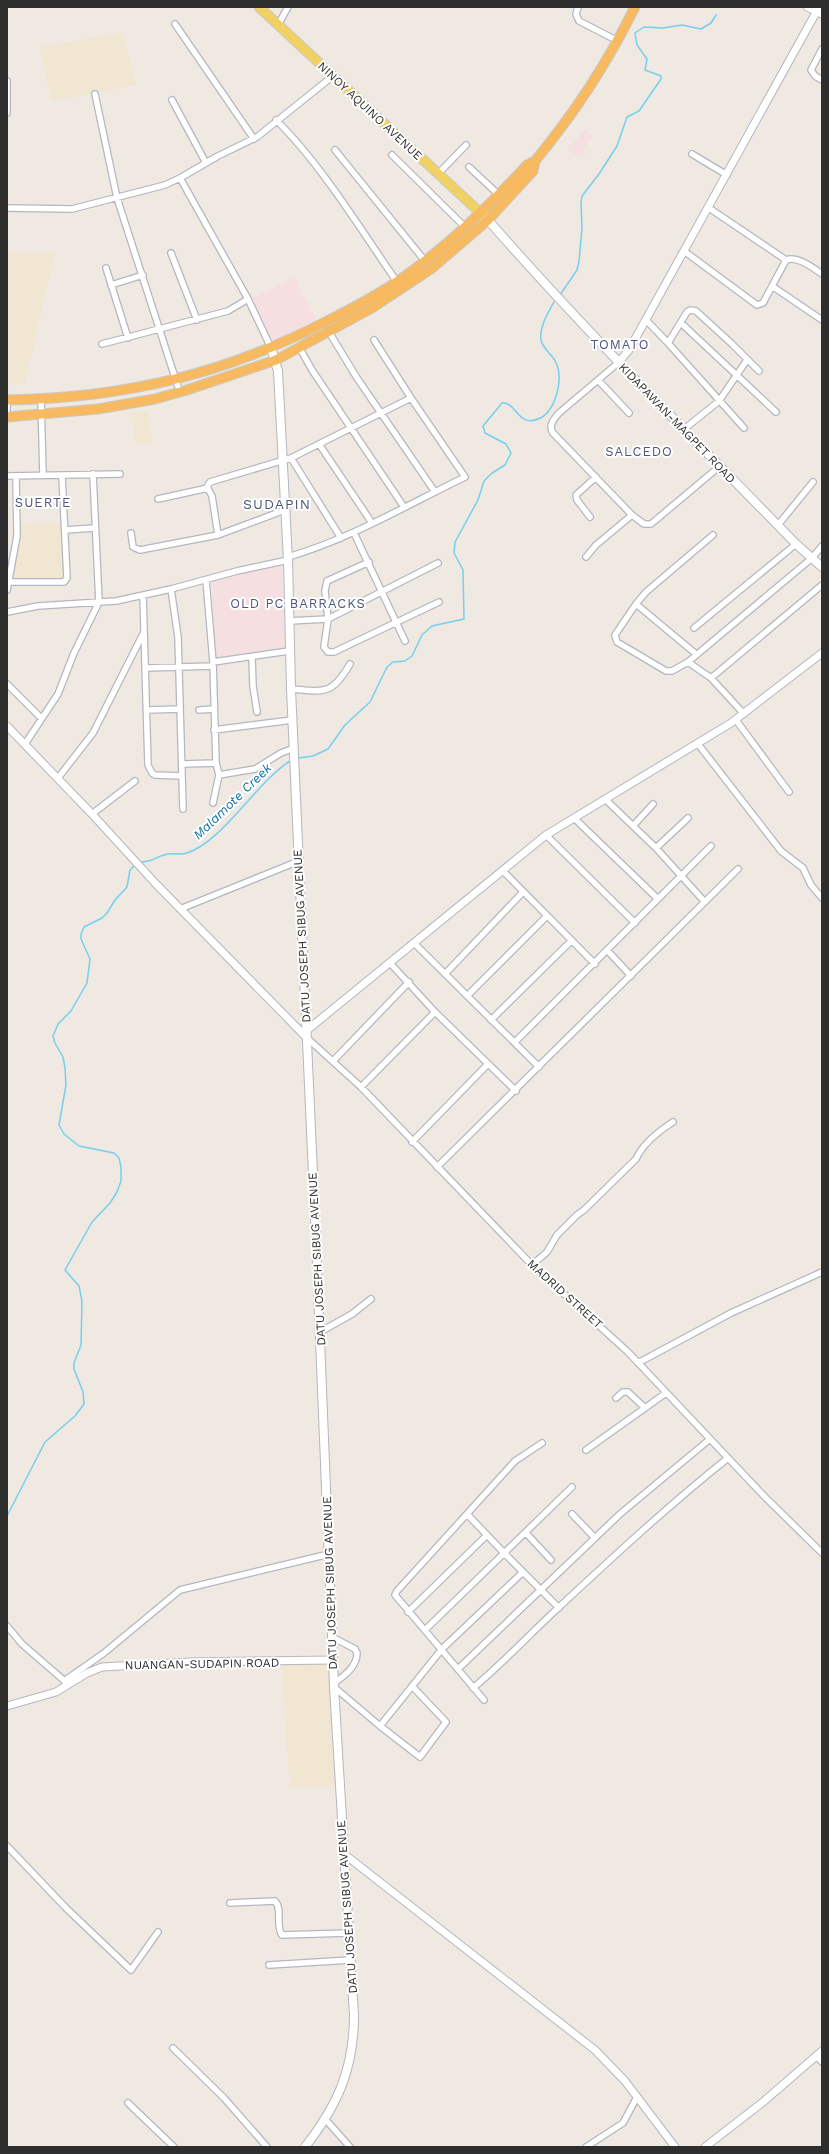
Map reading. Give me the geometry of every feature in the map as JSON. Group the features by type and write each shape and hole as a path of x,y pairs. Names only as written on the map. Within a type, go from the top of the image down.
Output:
{"highway":[{"path":"7,400 42,400 128,390 176,380 271,348 348,310 397,282 414,276 425,261 466,228 484,217 499,195 527,165 535,161 579,106 618,41 635,7"},
{"path":"7,417 42,415 131,404 180,393 276,360 329,332 447,256 484,217 533,171 535,161"}],"main road":[{"name":"NINOY AQUINO AVENUE","path":"259,7 484,217"},
{"name":"KIDAPAWAN-MAGPET ROAD","path":"484,217 618,363 796,544 822,568"},
{"name":"DATU JOSEPH SIBUG AVENUE","path":"271,348 276,360 288,558 289,651 320,1332 334,1685 354,2015 352,2051 343,2086 326,2120 305,2147"}],"street":[{"path":"278,25 288,7"},
{"path":"578,7 576,14 579,21 618,41"},
{"path":"720,466 651,524 644,524 632,515 553,433 551,426 559,413 618,363 629,350 819,11 807,7"},
{"path":"175,24 254,139"},
{"path":"822,49 811,70 815,76 822,80"},
{"path":"7,208 66,209 117,198 165,185 254,139 333,76"},
{"path":"7,81 7,113"},
{"path":"95,94 117,198 180,393"},
{"path":"172,100 206,163"},
{"path":"276,120 288,131 324,178 397,282"},
{"path":"438,174 466,145"},
{"path":"335,150 425,261"},
{"path":"692,154 727,175"},
{"path":"392,155 466,228"},
{"path":"469,166 499,195"},
{"path":"180,178 248,299 271,348"},
{"path":"709,208 786,260"},
{"path":"684,251 757,305 763,303 786,260 792,258 798,260 822,274"},
{"path":"171,253 197,320"},
{"path":"106,268 128,338"},
{"path":"111,285 143,275"},
{"path":"772,286 822,320"},
{"path":"102,344 228,311 248,299"},
{"path":"668,343 687,312 690,310 696,311 732,344 759,372"},
{"path":"646,320 744,428"},
{"path":"681,324 737,374 776,412"},
{"path":"329,332 435,492"},
{"path":"7,612 38,606 99,602 171,590 288,558 320,548 354,533 465,477 411,398 374,340"},
{"path":"299,348 312,370 404,507"},
{"path":"683,430 719,401 747,360"},
{"path":"598,380 629,413"},
{"path":"218,534 212,496 208,488 210,482 291,458 411,398"},
{"path":"7,400 7,410"},
{"path":"42,400 44,476"},
{"path":"320,444 372,523"},
{"path":"291,458 341,538"},
{"path":"24,744 58,694 74,653 99,602 94,528 93,474"},
{"path":"7,476 120,474"},
{"path":"7,590 17,536 16,476"},
{"path":"9,582 64,582 67,578 62,476"},
{"path":"590,517 577,500 576,495 596,477"},
{"path":"778,525 813,482"},
{"path":"158,499 208,488"},
{"path":"132,533 133,547 140,550 218,534 285,510"},
{"path":"586,557 596,545 632,515"},
{"path":"65,530 94,528"},
{"path":"354,533 405,641"},
{"path":"713,535 646,592 618,629 615,637 617,642 669,672 688,662 812,558 822,546"},
{"path":"694,628 796,544"},
{"path":"368,562 327,581 325,591 328,619 324,647 331,653 439,602"},
{"path":"289,621 328,619 438,563"},
{"path":"206,580 213,664 216,763 219,775 213,803"},
{"path":"711,678 822,585"},
{"path":"171,590 178,637 183,764 183,809"},
{"path":"142,595 148,710 148,754 150,769 155,775 182,776"},
{"path":"636,604 696,654"},
{"path":"58,778 93,733 144,631"},
{"path":"146,668 213,664 289,651"},
{"path":"7,726 58,778 180,909 306,1034 546,835 736,720 822,653"},
{"path":"252,657 253,686 257,712"},
{"path":"688,662 711,678 744,714"},
{"path":"291,689 314,691 330,689 341,679 350,664"},
{"path":"7,684 41,718"},
{"path":"148,710 180,709"},
{"path":"199,710 214,709"},
{"path":"214,730 292,720"},
{"path":"736,720 789,792"},
{"path":"698,744 776,846 803,868 811,885 822,898"},
{"path":"219,775 255,769 281,753 294,748"},
{"path":"183,764 216,763"},
{"path":"92,814 135,781"},
{"path":"605,799 656,848 704,901"},
{"path":"633,826 653,804"},
{"path":"574,818 658,899"},
{"path":"656,848 688,818"},
{"path":"546,835 634,923"},
{"path":"515,1042 711,846"},
{"path":"180,909 299,861"},
{"path":"437,1167 516,1091 704,901 738,869"},
{"path":"503,871 594,964"},
{"path":"445,974 523,892"},
{"path":"468,996 547,916"},
{"path":"491,1020 571,941"},
{"path":"414,943 539,1067"},
{"path":"607,950 631,976"},
{"path":"390,963 435,1012 516,1091"},
{"path":"333,1061 409,982"},
{"path":"361,1087 435,1012"},
{"name":"MADRID STREET","path":"306,1034 361,1087 412,1142 532,1265 609,1334 638,1363 728,1458 822,1553"},
{"path":"412,1142 488,1064"},
{"path":"532,1265 547,1252 557,1235 636,1159 639,1153 658,1132 673,1122"},
{"path":"638,1363 731,1313 822,1272"},
{"path":"320,1332 352,1314 371,1299"},
{"path":"616,1398 623,1392 628,1392 645,1408"},
{"path":"586,1450 666,1393"},
{"path":"458,1669 595,1538 710,1439"},
{"path":"484,1700 397,1599 397,1591 515,1461 542,1443"},
{"path":"473,1688 504,1661 559,1608 685,1492 728,1458"},
{"path":"425,1630 572,1487"},
{"path":"468,1514 504,1554 559,1608"},
{"path":"572,1514 595,1538"},
{"path":"526,1533 551,1560"},
{"path":"408,1612 487,1536"},
{"path":"7,1626 22,1644 66,1683 104,1653 174,1592 184,1588 329,1554"},
{"path":"380,1726 442,1650 523,1572"},
{"path":"332,1636 355,1649 357,1653 355,1662 350,1670 334,1685 418,1757 424,1755 446,1722 412,1686"},
{"name":"NUANGAN-SUDAPIN ROAD","path":"7,1706 49,1695 66,1683 95,1669 115,1666 190,1662 333,1660"},
{"path":"7,1846 66,1908 130,1970 158,1932"},
{"path":"344,1854 584,2040 615,2069 675,2147"},
{"path":"230,1903 274,1901 278,1905 280,1931 282,1935 348,1933"},
{"path":"269,1965 350,1960"},
{"path":"173,2048 224,2098 267,2147"},
{"path":"705,2147 763,2102 822,2051"},
{"path":"816,2056 822,2062"},
{"path":"586,2147 623,2123 637,2097"},
{"path":"128,2103 174,2147"},
{"path":"326,2120 350,2147"}],"shaded area":[{"path":"123,33 136,85 51,101 40,47"},
{"path":"585,130 593,136 583,150 586,153 582,158 567,150"},
{"path":"7,252 55,253 25,383 7,385"},
{"path":"295,277 316,321 273,341 251,299"},
{"path":"147,411 153,442 136,445 131,414"},
{"path":"62,522 65,578 13,580 12,578 22,532 21,524"},
{"path":"281,564 286,649 215,661 212,579"},
{"path":"330,1663 335,1786 290,1788 281,1664"}],"waterway":[{"name":"Malamote Creek","path":"560,295 577,270 582,228 582,196 599,174 617,146 627,117 639,111 661,79 661,76 645,70 647,59 637,45 635,33 644,27 663,28 682,25 701,29 711,23 716,15"},
{"name":"Malamote Creek","path":"299,758 313,756 328,749 345,725 370,702 387,667 393,662 405,661 412,656 422,635 432,626 464,619 463,570 454,553 455,542 478,500 484,481 492,473 505,465 511,453 506,444 485,433 483,426 502,403 507,403 522,417 531,421 544,416 549,410 556,396 559,372 556,361 542,344 541,330 544,320 554,302"},
{"name":"Malamote Creek","path":"140,862 149,861 168,854 187,853 200,847 214,837 265,783 290,761"},
{"name":"Malamote Creek","path":"7,1516 45,1442 75,1416 84,1404 83,1392 74,1369 74,1363 81,1345 82,1301 79,1286 65,1270 92,1222 110,1203 117,1192 121,1181 121,1167 119,1158 114,1153 79,1146 64,1134 59,1125 66,1085 65,1068 63,1057 55,1043 53,1036 58,1024 71,1011 87,983 90,959 81,939 81,934 84,927 102,918 107,913 115,900 127,887 130,870 135,865"}],"district":[{"name":"TOMATO","path":"620,344"},
{"name":"SALCEDO","path":"639,451"},
{"name":"SUERTE","path":"43,502"},
{"name":"SUDAPIN","path":"277,504"},
{"name":"OLD PC BARRACKS","path":"298,603"}]}
